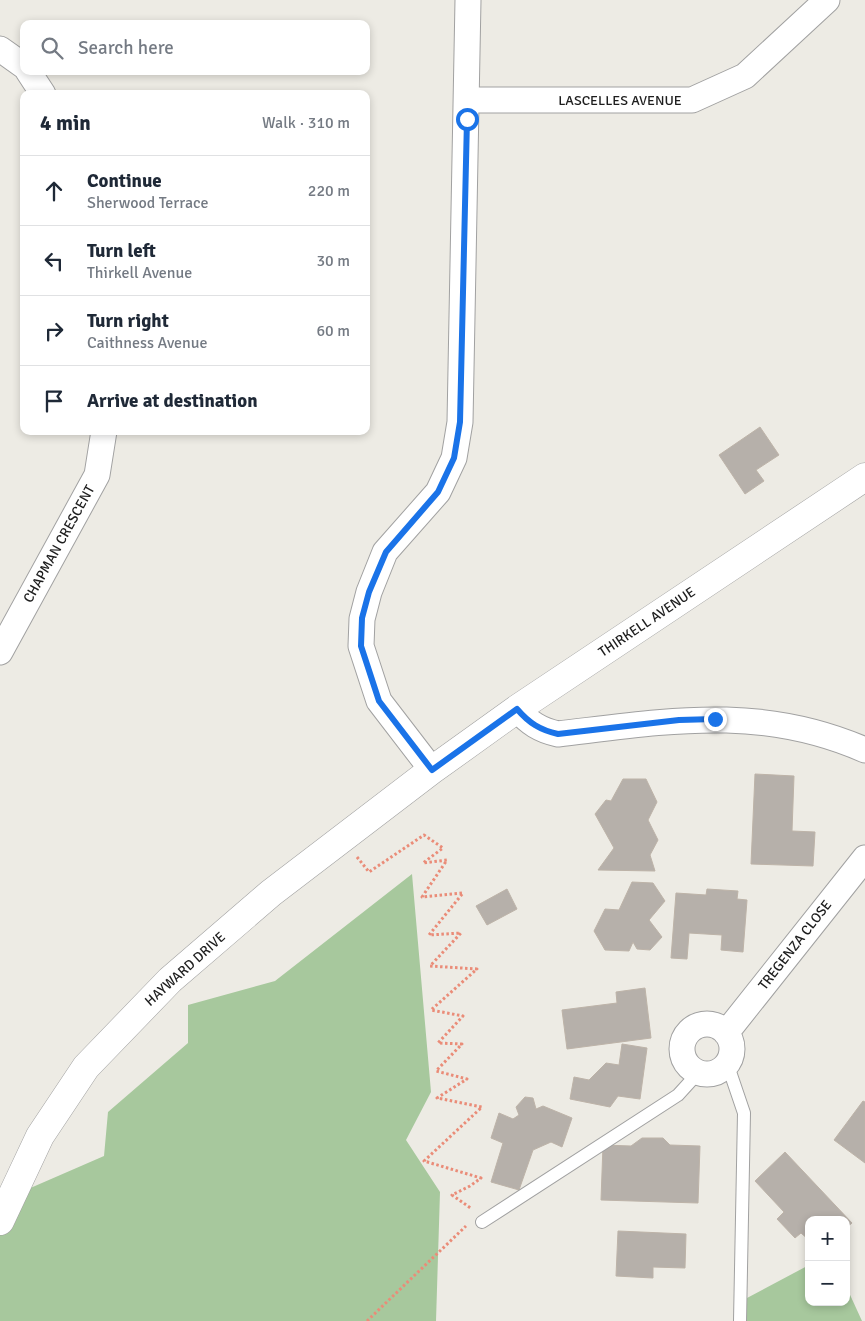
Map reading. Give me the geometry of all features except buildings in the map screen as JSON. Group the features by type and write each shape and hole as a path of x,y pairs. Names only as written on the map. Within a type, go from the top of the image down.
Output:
{"street":[{"path":"432,770 379,701 361,646 362,618 369,592 386,552 438,492 454,458 460,422 468,100 468,0"},
{"name":"LASCELLES AVENUE","path":"468,100 692,100 745,76 826,0"},
{"path":"0,49 20,63"},
{"path":"31,75 40,90"},
{"name":"CHAPMAN CRESCENT","path":"0,652 97,475 103,435"},
{"name":"THIRKELL AVENUE","path":"432,770 517,709 865,476"},
{"path":"517,709 529,722 544,731 558,734 679,720 734,719 780,724 816,732 865,750"},
{"name":"HAYWARD DRIVE","path":"0,1221 40,1136 86,1067 170,980 271,893 432,770"},
{"name":"TREGENZA CLOSE","path":"726,1033 865,858"},
{"path":"711,1024 719,1027 726,1033 732,1046 728,1063 716,1073 698,1073 690,1068 682,1052 683,1040 687,1033 694,1027 711,1024"}],"lane":[{"path":"728,1063 744,1113 740,1321"},
{"path":"481,1218 678,1095 698,1073"}],"path":[{"path":"342,839 369,872 424,835 443,848 423,863 448,860 422,897 463,894 429,935 461,933 430,966 477,969 431,1010 463,1016 438,1043 462,1044 436,1071 466,1079 436,1098 482,1107 424,1161 481,1178 470,1186 452,1194 481,1218"},
{"path":"367,1321 467,1224"}],"green space":[{"path":"412,874 431,1092 406,1140 440,1192 436,1321 0,1321 0,1221 12,1196 104,1156 108,1112 188,1043 188,1005 275,981"},
{"path":"805,1267 805,1306 850,1306 850,1295 862,1321 747,1321 747,1298"}],"route":[{"path":"467,119 460,422 454,458 438,492 386,552 369,592 362,618 361,646 379,701 432,770 517,709 529,722 544,731 558,734 679,720 715,719"}]}
